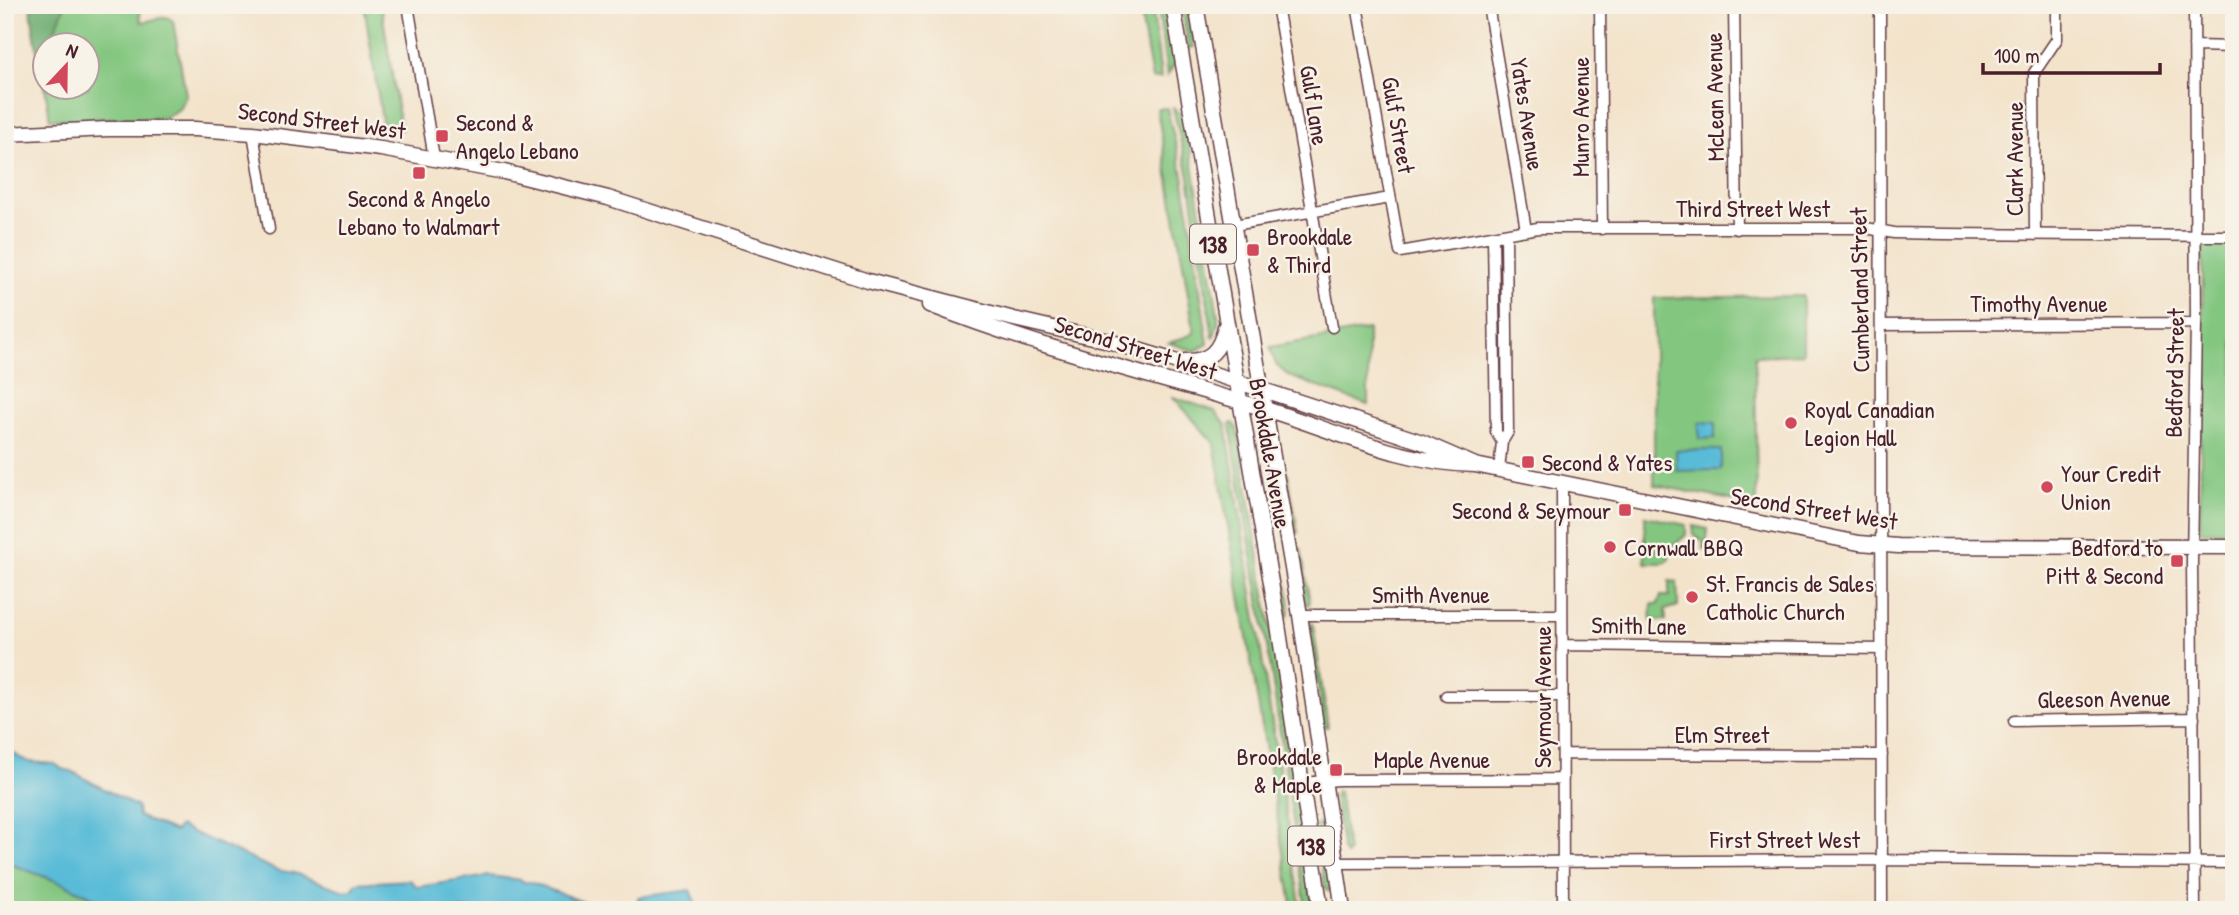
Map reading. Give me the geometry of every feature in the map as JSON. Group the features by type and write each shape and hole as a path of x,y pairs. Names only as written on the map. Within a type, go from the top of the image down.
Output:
{"main road":[{"name":"Brookdale Avenue","path":"1173,5 1277,618 1321,910"},
{"name":"Brookdale Avenue","path":"1196,5 1300,615 1343,910"},
{"path":"1187,91 1209,85"},
{"name":"Second Street West","path":"5,134 108,129 253,133 434,158 504,172 608,198 867,281 1105,340 1168,359 1422,442 1475,465 1859,543 2234,547"},
{"name":"Second Street West","path":"867,281 1017,336 1265,409 1410,456 1452,465 1475,465"},
{"path":"1168,359 1189,362 1211,356 1222,343 1226,323"}],"street":[{"path":"408,5 434,158"},
{"name":"Gulf Lane","path":"1277,5 1332,327"},
{"name":"Gulf Street","path":"1357,5 1400,253"},
{"name":"Yates Avenue","path":"1489,5 1526,230"},
{"name":"Munro Avenue","path":"1600,5 1602,229"},
{"name":"McLean Avenue","path":"1734,5 1737,229"},
{"name":"Cumberland Street","path":"1880,5 1882,910"},
{"name":"Clark Avenue","path":"2035,235 2034,73 2057,39 2057,5"},
{"name":"Bedford Street","path":"2194,5 2195,910"},
{"path":"2194,46 2234,47"},
{"path":"253,133 269,229"},
{"path":"1234,225 1390,198"},
{"name":"Third Street West","path":"1400,253 1526,230 1866,228 1894,233 2234,236"},
{"path":"1499,470 1502,442 1508,432 1506,234"},
{"path":"1493,236 1496,432 1502,442"},
{"path":"1494,291 1507,291"},
{"name":"Timothy Avenue","path":"1881,325 2196,323"},
{"path":"1495,366 1507,366"},
{"name":"Seymour Avenue","path":"1562,484 1563,910"},
{"name":"Smith Avenue","path":"1300,615 1562,615"},
{"name":"Smith Lane","path":"1563,645 1882,649"},
{"path":"1446,696 1562,695"},
{"name":"Gleeson Avenue","path":"2014,721 2194,718"},
{"name":"Elm Street","path":"1563,754 1882,755"},
{"name":"Maple Avenue","path":"1302,783 1563,779"},
{"name":"First Street West","path":"1336,863 1882,860 2234,863"}],"green space":[{"path":"30,5 65,5 54,32 34,32"},
{"path":"65,5 155,5 139,8 141,22 167,17 173,21 186,95 179,109 164,118 50,119 47,102 102,102 102,32 54,32"},
{"path":"364,5 381,5 401,130 383,127"},
{"path":"1139,5 1152,5 1161,78 1152,79"},
{"path":"1158,5 1166,5 1176,62 1167,76"},
{"path":"1182,5 1189,5 1194,47 1188,48"},
{"path":"1167,108 1183,175 1208,344 1195,351 1169,343 1193,334 1194,330 1157,109"},
{"path":"1173,108 1185,117 1218,315 1213,338 1189,176"},
{"path":"2203,244 2234,245 2234,531 2200,531"},
{"path":"1803,296 1803,354 1755,356 1757,505 1654,485 1654,298"},
{"path":"1368,330 1368,405 1289,376 1276,365 1270,347"},
{"path":"1173,397 1215,411 1226,425 1301,910 1293,910 1214,443"},
{"path":"1234,423 1238,432 1277,666 1313,910 1306,910 1271,670 1230,424"},
{"path":"1288,473 1298,533 1293,533 1283,475"},
{"path":"1645,516 1686,525 1686,535 1672,547 1645,546"},
{"path":"1693,526 1708,529 1706,549 1703,549 1703,541 1694,535"},
{"path":"1301,549 1310,603 1308,605 1304,601 1296,551"},
{"path":"1645,550 1669,550 1669,559 1664,563 1645,563"},
{"path":"1278,567 1282,569 1288,592 1288,616 1285,613"},
{"path":"1669,581 1677,582 1678,606 1665,610 1666,620 1651,621 1652,604 1658,604 1661,596 1669,596"},
{"path":"1311,623 1328,727 1324,727 1309,629"},
{"path":"1337,791 1348,853 1346,855 1343,851 1334,796"},
{"path":"1323,824 1332,888 1329,891 1325,888 1316,826"},
{"path":"5,862 62,883 120,910 5,910"}],"water":[{"path":"1715,422 1715,438 1699,439 1699,423"},
{"path":"1676,450 1721,450 1721,470 1677,471"},
{"path":"5,746 30,762 55,764 71,771 137,807 138,816 175,832 179,826 276,870 294,873 345,891 352,890 357,883 410,880 417,887 489,876 530,882 605,910 120,910 62,883 5,862"},
{"path":"690,890 698,910 639,910 638,897"}],"place":[{"name":"Second & Angelo Lebano","path":"442,136"},
{"name":"Second & Angelo Lebano to Walmart","path":"419,173"},
{"name":"Brookdale & Third","path":"1253,250"},
{"name":"Royal Canadian Legion Hall","path":"1791,423"},
{"name":"Second & Yates","path":"1528,462"},
{"name":"Your Credit Union","path":"2047,487"},
{"name":"Second & Seymour","path":"1625,510"},
{"name":"Cornwall BBQ","path":"1610,547"},
{"name":"Bedford to Pitt & Second","path":"2177,561"},
{"name":"St. Francis de Sales Catholic Church","path":"1692,597"},
{"name":"Brookdale & Maple","path":"1336,770"}]}
